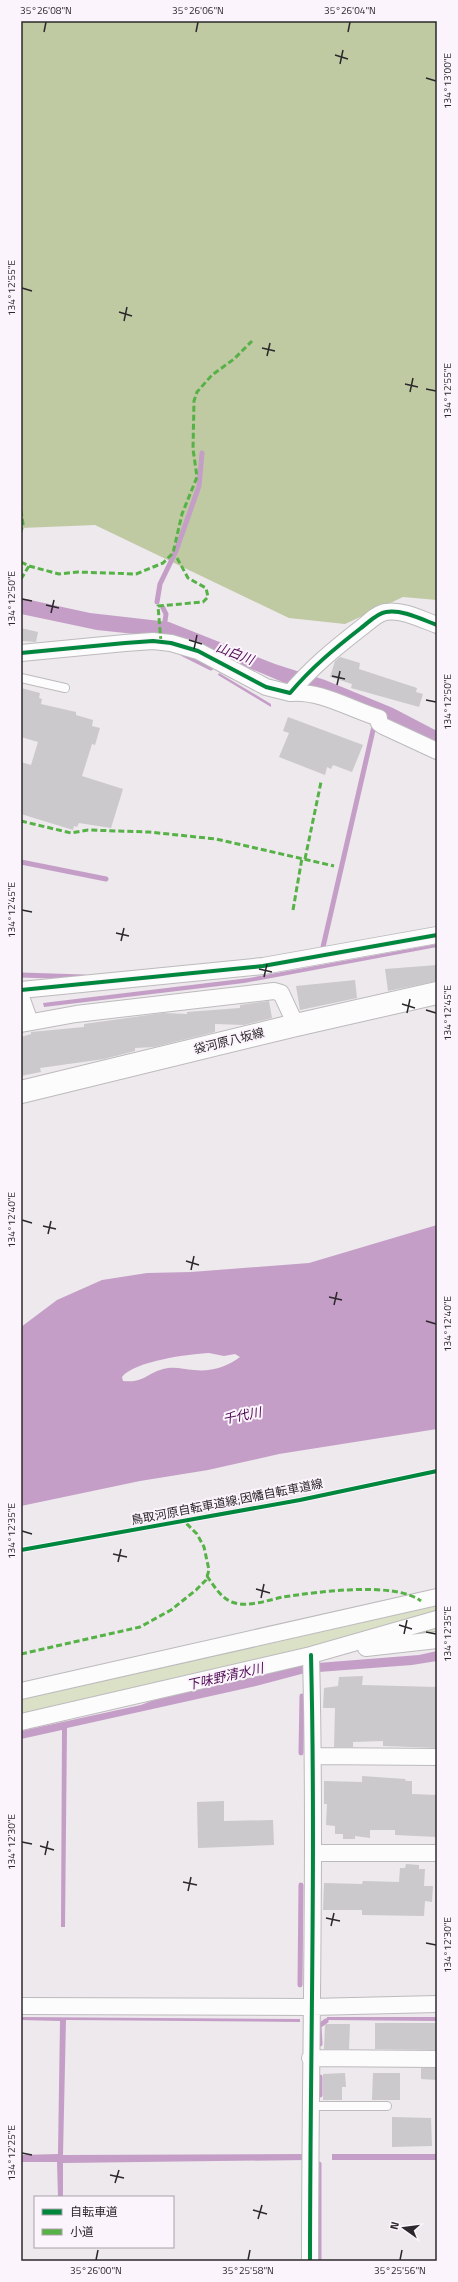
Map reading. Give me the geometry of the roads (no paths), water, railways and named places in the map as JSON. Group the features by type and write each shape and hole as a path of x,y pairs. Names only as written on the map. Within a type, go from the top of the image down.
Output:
{"main road":[{"name":"袋河原八坂線","path":"21,1092 296,1025 437,993"}],"street":[{"path":"292,690 309,671 337,645 374,618 386,612 404,614 437,625"},
{"path":"21,653 152,641 171,643 198,651 266,687 302,691 313,694 379,718 379,723 383,726 437,751"},
{"path":"21,990 263,966 437,935"},
{"path":"21,997 25,1023 76,1014 274,991 281,993 296,1025"},
{"path":"21,1691 437,1597"},
{"path":"21,1722 311,1655 437,1619"},
{"path":"311,1655 437,1640"},
{"path":"310,2261 310,2058 314,1853 311,1655"},
{"path":"313,1756 437,1757"},
{"path":"314,1853 437,1853"},
{"path":"21,2006 311,2007 437,2004"},
{"path":"310,2058 437,2059"}],"lane":[{"path":"21,678 65,688"},
{"path":"310,2106 387,2106"}],"water":[{"name":"山白川","path":"21,598 90,613 169,622 275,664 325,680 393,708 437,731 437,747 199,647 144,635 97,630 21,614"},
{"path":"219,673 271,704 271,707 218,675"},
{"path":"437,944 437,947 244,983 44,1007 43,1003 249,978"},
{"name":"千代川","path":"437,1225 437,1429 279,1454 208,1470 140,1481 21,1506 21,1327 57,1300 102,1280 147,1273 191,1272 309,1263","holes":["209,1353 224,1356 235,1354 240,1357 230,1364 218,1368 206,1370 178,1368 163,1369 136,1381 123,1381 122,1377 128,1371 162,1359"]},
{"path":"437,1651 437,1661 412,1665 305,1673 256,1686 67,1728 65,1927 61,1927 62,1730 21,1739 21,1731 141,1705 151,1701 305,1664 419,1655"},
{"path":"21,2017 300,2019 300,2022 66,2020 63,2155 305,2154 306,2160 63,2163 63,2196 58,2196 57,2162 21,2162 21,2155 58,2154 60,2021 21,2020"},
{"path":"327,2017 437,2017 437,2021 327,2020"},
{"path":"332,2154 437,2154 437,2160 332,2160"}],"waterway":[{"path":"157,602 160,584 176,551 199,486 202,453"},
{"path":"163,608 166,614 164,628"},
{"path":"183,654 211,668"},
{"path":"323,947 374,726"},
{"path":"21,862 106,879"},
{"path":"21,975 84,977"},
{"path":"301,1753 302,1696"},
{"path":"300,1985 301,1885"},
{"path":"320,2044 319,2026 326,2021"},
{"path":"320,2077 320,2095"},
{"path":"319,2164 319,2261"}],"water label":[{"name":"下味野清水川","path":"225,1676"}]}
